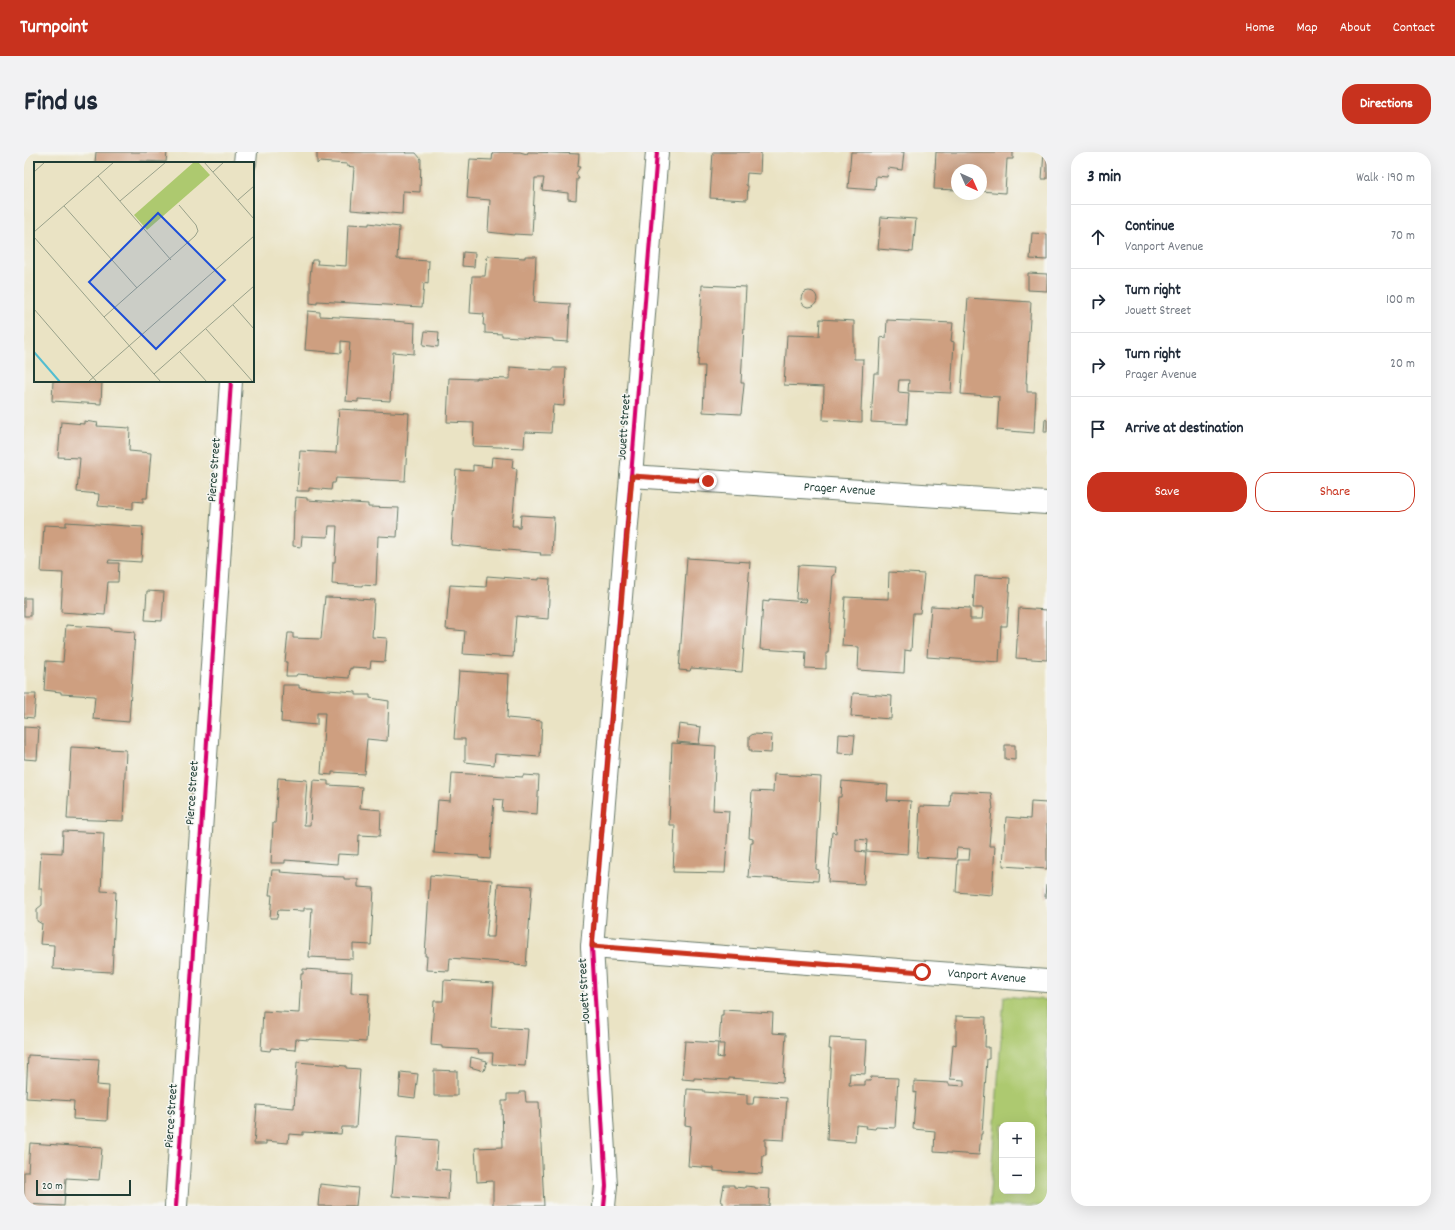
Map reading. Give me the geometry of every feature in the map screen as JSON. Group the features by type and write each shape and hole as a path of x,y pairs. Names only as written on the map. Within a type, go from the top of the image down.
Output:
{"street":[{"path":"245,162 246,152"},
{"name":"Jouett Street","path":"604,1206 606,1186 592,946 632,476 657,152"},
{"name":"Pierce Street","path":"176,1206 231,382"},
{"name":"Prager Avenue","path":"632,476 1047,503"},
{"name":"Vanport Avenue","path":"592,946 1047,981"}],"green space":[{"path":"1004,996 1047,1000 1047,1206 989,1206"}],"building":[{"path":"96,152 167,152 166,162 95,162"},
{"path":"317,152 416,153 421,159 420,192 403,191 402,214 351,210 354,167 347,166 347,164 319,162 317,164"},
{"path":"493,152 520,152 527,154 528,152 534,152 579,154 578,167 580,167 576,173 579,179 577,179 576,200 568,199 568,193 542,190 544,178 535,178 532,235 514,235 488,232 490,200 467,198 470,159 492,160"},
{"path":"713,152 761,152 760,174 747,173 747,200 710,198"},
{"path":"851,152 904,152 902,170 888,168 887,177 876,176 875,190 848,188"},
{"path":"936,152 1013,152 1013,159 1007,159 1005,193 987,192 987,164 951,164 951,190 934,189"},
{"path":"1044,152 1047,152 1047,179 1042,179"},
{"path":"881,217 916,219 913,252 878,249"},
{"path":"369,223 399,227 397,259 429,261 428,284 424,283 422,307 317,301 317,304 310,303 310,277 312,260 318,260 317,264 346,266 348,224 369,225"},
{"path":"1032,233 1047,234 1047,260 1030,259"},
{"path":"463,252 475,253 474,267 462,266"},
{"path":"487,256 525,258 525,256 536,256 534,302 570,304 568,342 553,341 553,339 502,336 502,334 485,333 485,325 483,325 484,314 470,313 472,276 485,276"},
{"path":"1028,273 1047,274 1047,291 1028,290"},
{"path":"702,285 746,287 741,383 744,383 744,385 741,414 703,412 705,366 698,366"},
{"path":"806,291 812,291 817,296 815,305 812,307 806,307 801,302 801,296"},
{"path":"968,298 1031,302 1026,383 1027,392 1036,392 1034,433 997,430 999,397 961,394"},
{"path":"308,311 320,312 320,316 395,320 394,321 415,323 414,354 393,352 390,401 358,399 358,402 346,401 350,342 341,341 341,353 305,350"},
{"path":"820,319 854,321 854,359 863,359 862,422 823,420 824,387 784,385 787,335 819,336"},
{"path":"887,320 953,323 951,341 954,342 951,393 908,391 909,380 899,380 898,392 909,393 907,424 871,422 874,373 879,373 881,337 886,338"},
{"path":"425,331 439,332 438,347 423,345"},
{"path":"510,367 553,370 553,368 566,368 564,406 553,405 551,433 525,432 524,448 473,446 474,423 447,422 449,378 510,379"},
{"path":"53,382 102,382 101,404 52,401"},
{"path":"339,409 409,413 405,481 336,478 335,483 332,483 331,490 309,488 309,491 297,491 300,451 336,453"},
{"path":"1045,419 1047,420 1047,432 1044,432"},
{"path":"84,421 98,423 97,426 130,428 129,451 151,453 147,498 143,498 143,502 133,501 133,509 98,506 99,494 77,492 80,458 58,457 61,422 84,424"},
{"path":"492,457 513,459 512,468 517,469 512,526 518,526 518,528 520,528 521,515 554,517 552,555 451,545 456,470 473,471 473,465 491,467"},
{"path":"296,497 307,498 307,500 368,504 368,507 399,508 397,537 378,536 376,586 332,584 337,526 329,526 328,537 302,536 301,547 293,546"},
{"path":"66,522 143,527 141,562 109,560 108,563 119,563 118,582 108,582 105,615 61,612 63,573 41,572 44,525 66,526"},
{"path":"687,558 750,562 742,672 691,668 690,671 679,670"},
{"path":"798,565 836,567 835,575 833,575 826,669 805,668 806,652 760,649 763,601 769,602 769,599 806,602 807,599 796,599"},
{"path":"889,572 924,574 920,613 913,613 911,651 905,650 904,673 858,670 859,647 842,646 845,597 888,599"},
{"path":"487,576 539,580 539,578 550,579 548,619 516,616 513,657 463,654 465,631 446,629 450,585 486,587"},
{"path":"975,576 1010,578 1007,626 1001,626 999,662 927,657 931,606 970,608 970,619 982,619 983,608 973,608"},
{"path":"147,591 164,592 162,621 145,620"},
{"path":"325,597 374,600 372,637 387,638 385,662 371,661 370,668 352,667 352,669 350,668 349,678 297,674 296,676 286,676 287,662 285,662 288,633 293,633 293,638 321,639"},
{"path":"24,598 31,598 31,616 24,616"},
{"path":"1019,608 1047,610 1047,660 1016,658"},
{"path":"66,625 110,628 110,630 135,632 129,722 93,719 95,696 61,694 61,692 44,690 46,661 63,662"},
{"path":"459,671 509,674 507,718 542,721 540,757 495,754 494,765 465,762 465,739 454,739"},
{"path":"283,685 299,685 299,688 356,692 356,695 370,695 370,698 389,701 387,741 367,739 364,774 332,772 332,775 321,774 325,713 317,713 317,725 281,722"},
{"path":"853,693 892,696 891,719 851,716"},
{"path":"24,694 36,694 34,718 24,717"},
{"path":"679,724 701,727 699,744 677,742"},
{"path":"24,727 39,728 37,760 24,759"},
{"path":"753,734 772,735 771,753 752,752 752,750 749,750 749,737"},
{"path":"839,734 855,735 853,754 838,753"},
{"path":"672,743 716,746 713,810 729,811 725,873 673,872 675,825 669,825"},
{"path":"1005,745 1015,745 1015,760 1005,759"},
{"path":"71,747 126,750 123,821 67,819"},
{"path":"452,773 523,777 523,775 539,776 537,814 502,811 503,800 494,799 490,859 479,858 479,856 434,853 438,800 450,801"},
{"path":"774,774 821,777 816,869 819,870 818,881 748,877 751,842 753,842 753,839 749,838 752,791 773,792"},
{"path":"278,778 307,780 304,825 310,825 313,780 328,781 328,785 362,787 360,808 381,810 380,836 359,835 358,855 338,854 337,864 285,860 285,863 271,863 273,823 275,823"},
{"path":"842,781 888,785 887,801 888,802 888,800 911,801 908,854 866,851 867,840 856,839 856,851 866,852 864,884 828,882 832,832 836,833 838,797 841,797"},
{"path":"951,791 991,793 993,809 989,846 995,846 992,895 956,892 958,860 969,860 970,849 957,848 956,859 917,857 920,806 950,807"},
{"path":"1031,802 1047,803 1047,869 1003,866 1006,817 1030,819"},
{"path":"63,831 104,833 101,891 116,892 112,972 53,969 54,945 40,944 42,924 37,921 37,909 42,905 42,889 39,889 41,852 62,853"},
{"path":"272,870 320,876 344,877 344,879 358,879 358,887 374,888 371,945 353,944 353,959 309,957 312,908 304,908 304,911 278,910 277,918 270,918 272,895 269,895"},
{"path":"430,875 492,880 486,937 494,937 498,884 532,886 526,966 515,965 515,963 450,958 449,971 426,970 427,956 425,956"},
{"path":"1046,885 1047,897 1045,897"},
{"path":"303,969 352,972 351,993 369,994 366,1042 296,1039 295,1050 271,1048 270,1051 261,1050 263,1011 299,1013 301,974 303,974"},
{"path":"444,980 494,983 491,1027 528,1029 525,1066 492,1064 493,1053 478,1053 479,1050 442,1048 442,1046 431,1045 434,1001 443,1001"},
{"path":"723,1010 773,1013 772,1033 786,1034 783,1082 729,1078 729,1080 694,1078 694,1080 682,1079 685,1041 718,1043 717,1057 723,1058 724,1044 719,1044 721,1015 723,1015"},
{"path":"956,1016 986,1017 985,1047 989,1047 989,1059 987,1059 982,1134 979,1155 934,1152 935,1131 913,1129 916,1092 914,1093 914,1081 949,1083 949,1085 964,1086 964,1080 950,1079 953,1044 956,1045"},
{"path":"830,1038 867,1040 865,1074 850,1073 849,1085 865,1085 865,1081 870,1081 871,1077 898,1078 895,1128 876,1127 875,1129 866,1128 867,1126 856,1125 855,1142 827,1140 831,1049 829,1049"},
{"path":"28,1055 99,1059 97,1085 109,1086 107,1121 73,1119 74,1101 26,1098"},
{"path":"471,1057 487,1061 484,1071 470,1067"},
{"path":"297,1062 346,1066 346,1068 360,1069 356,1127 342,1127 341,1134 303,1132 303,1135 289,1134 288,1143 266,1141 266,1144 254,1144 257,1105 294,1108"},
{"path":"434,1070 457,1071 457,1096 434,1096"},
{"path":"401,1072 418,1074 415,1098 399,1096"},
{"path":"687,1089 704,1090 704,1092 747,1095 747,1104 753,1104 754,1096 787,1098 784,1140 765,1139 766,1155 763,1155 762,1174 714,1171 714,1168 688,1166 691,1126 685,1125"},
{"path":"520,1092 525,1092 526,1102 539,1102 544,1206 493,1206 493,1181 477,1182 475,1148 503,1147 502,1101 507,1101 507,1094 520,1094"},
{"path":"397,1137 438,1140 436,1169 450,1170 448,1200 392,1196"},
{"path":"30,1143 102,1148 99,1180 66,1178 64,1206 24,1204 24,1172 28,1172"},
{"path":"320,1184 358,1188 356,1206 318,1206"},
{"path":"724,1185 770,1189 769,1206 723,1206 723,1202 721,1202"}],"cycle path":[{"path":"604,1206 606,1186 592,947 657,152"},
{"path":"176,1206 231,382"}],"route":[{"path":"708,481 632,476 592,946 922,972"}]}
